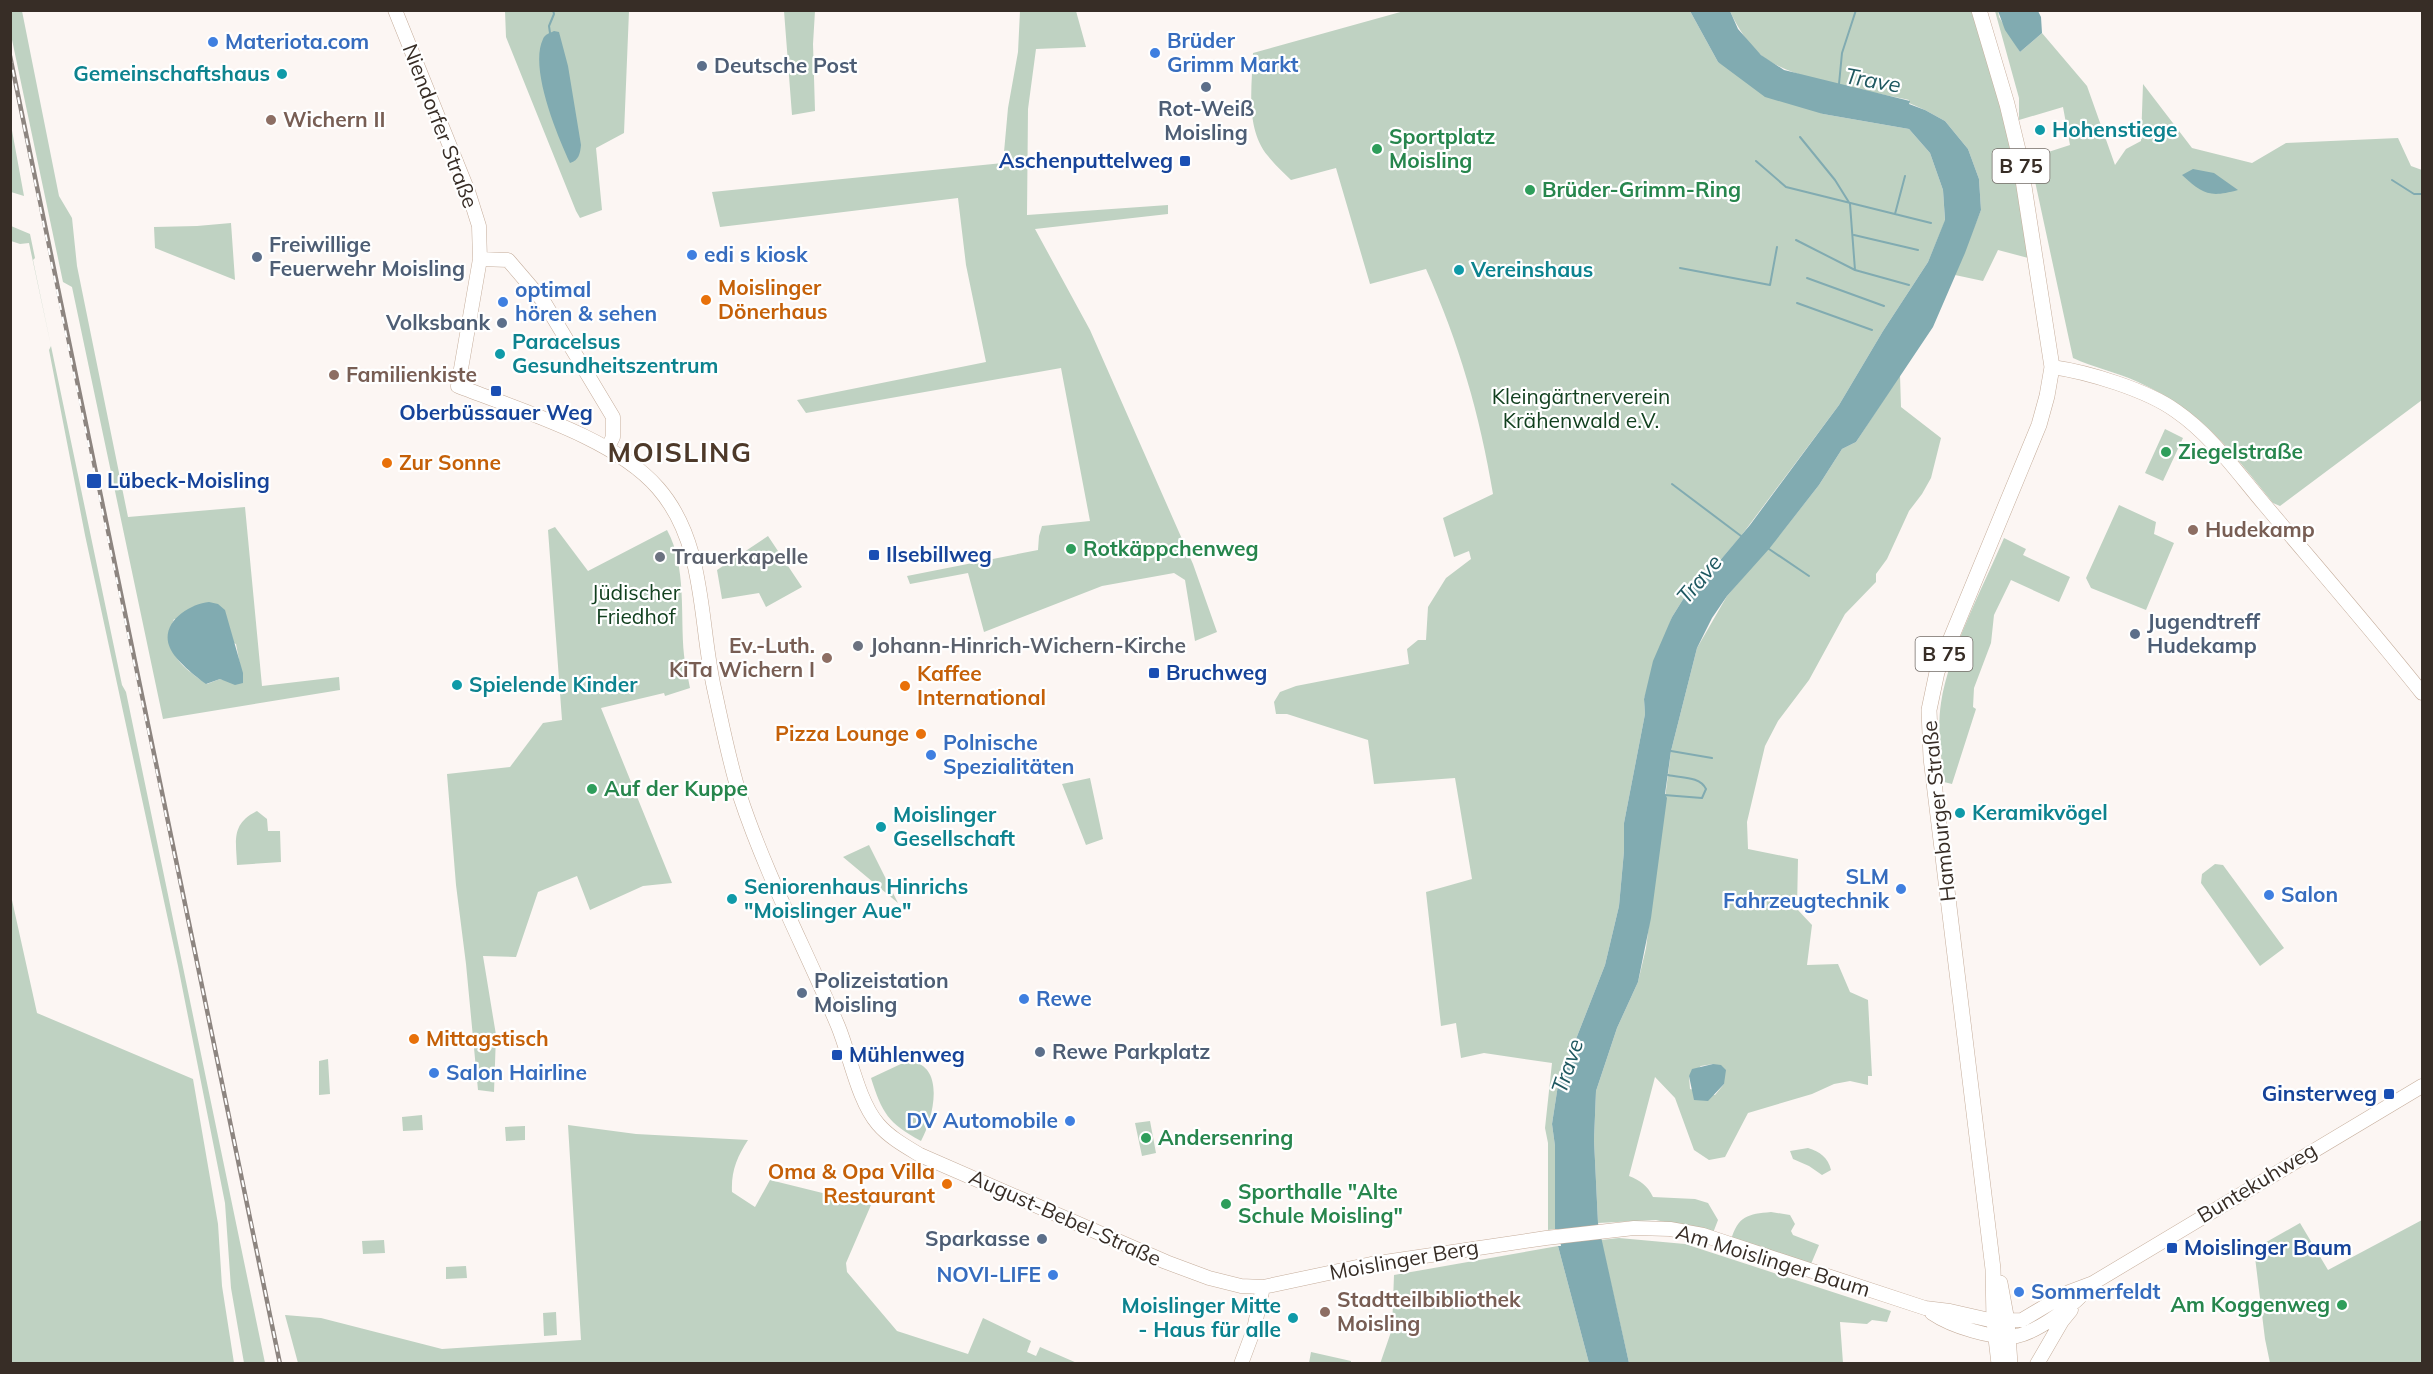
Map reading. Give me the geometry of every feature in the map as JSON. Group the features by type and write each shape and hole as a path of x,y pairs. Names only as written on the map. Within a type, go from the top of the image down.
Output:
{"main road":[{"name":"Niendorfer Straße","path":"395,10 468,192 479,226 480,260 459,386 608,447"},
{"name":"Hamburger Straße","path":"1978,10 2007,104 2019,154 2052,367 2039,424 1937,672 1929,710 1929,732 1942,858 2001,1329 1998,1357"},
{"path":"480,260 508,261 544,302 613,417 613,437 608,447"},
{"path":"2052,367 2085,373 2148,397 2175,410 2196,427 2214,444 2288,530 2422,693"},
{"name":"August-Bebel-Straße","path":"608,447 640,470 657,487 676,512 688,536 713,685 740,795 773,879 839,1029 869,1110 877,1123 897,1141 920,1155 1166,1263 1224,1283 1263,1287"},
{"name":"Buntekuhweg","path":"2001,1329 2022,1320 2069,1292 2093,1282 2422,1086"},
{"name":"Am Moislinger Baum","path":"1546,1238 1606,1230 1655,1228 1703,1235 1925,1308 1950,1311 2001,1329"},
{"name":"Moislinger Berg","path":"1263,1287 1371,1264 1546,1238"},
{"name":"Buntekuhweg","path":"2001,1329 2025,1334 2082,1297 2093,1282"},
{"path":"1241,1364 1254,1329 1263,1287"},
{"path":"2037,1364 2062,1321 2082,1297"},
{"name":"B 75","path":"2001,1329 2010,1364"}],"green space":[{"path":"10,11 22,11 59,196 72,218 77,266 128,517 245,507 262,686 339,677 340,690 163,719 72,287 63,282 11,35","holes":["174,619 236,644 240,665 229,681 220,679 207,684 189,671 176,657 170,640"]},
{"path":"505,11 629,11 624,133 596,148 602,210 580,218 576,211 506,37"},
{"path":"784,11 815,11 813,44 815,111 792,115"},
{"path":"1020,11 1076,11 1086,47 1036,49 1028,109 1027,215 1168,205 1168,214 1035,229 1090,330 1193,564 1217,632 1195,641 1185,580 1174,573 1102,586 984,632 968,573 910,584 907,576 1038,550 1042,526 1090,521 1061,368 806,413 797,400 986,362 966,265 958,198 720,227 712,192 1003,163 1008,108 1018,52"},
{"name":"Kleingärtnerverein Krähenwald e.V.","path":"1404,11 1690,11 1718,62 1823,114 1909,129 1930,153 1943,190 1945,221 1928,262 1839,405 1741,536 1717,564 1706,571 1687,593 1672,617 1644,699 1645,714 1624,823 1619,906 1605,965 1558,1085 1552,1124 1555,1146 1555,1229 1548,1230 1548,1143 1545,1128 1552,1063 1484,1053 1461,1058 1456,1023 1441,1026 1426,892 1472,879 1455,778 1374,784 1368,740 1287,714 1276,714 1274,702 1280,692 1296,686 1409,664 1407,649 1418,640 1426,640 1428,607 1446,578 1471,559 1469,551 1454,557 1443,518 1493,494 1482,436 1467,380 1449,324 1426,269 1370,284 1336,168 1291,180 1261,145 1253,120 1251,93 1253,53"},
{"path":"1730,11 1976,11 2016,152 2032,259 1998,250 1983,281 1955,275 1981,210 1979,179 1968,149 1945,121 1909,103 1909,100 1832,84 1792,72 1775,64 1752,46"},
{"path":"1995,11 1998,11 1999,17 2020,52 2042,33 2087,86 2115,165 2126,149 2141,141 2143,84 2192,148 2252,163 2286,143 2398,138 2411,166 2422,170 2422,400 2280,506 2273,503 2214,433 2181,406 2138,382 2073,358 2030,158 2070,145 2063,107 2019,120 2019,98"},
{"path":"11,125 24,196 11,192"},
{"path":"231,223 235,280 155,248 154,227"},
{"path":"11,226 30,234 35,258 33,260 122,685 126,692 265,1363 244,1363 231,1288 225,1203 178,966 85,535 49,350 51,346 29,243 20,244 11,241"},
{"path":"1900,375 1901,407 1941,438 1931,478 1909,511 1887,559 1876,574 1876,582 1845,614 1809,680 1778,721 1765,746 1747,822 1748,849 1798,859 1797,909 1812,925 1807,965 1838,964 1850,992 1868,1000 1872,1076 1868,1076 1868,1085 1850,1081 1834,1084 1812,1094 1748,1113 1725,1157 1709,1160 1694,1150 1675,1098 1655,1077 1629,1176 1643,1184 1653,1197 1695,1199 1708,1203 1718,1220 1713,1233 1656,1220 1598,1223 1594,1140 1596,1091 1617,1028 1638,982 1646,948 1671,751 1697,648 1727,596 1819,485 1842,449 1856,442","holes":["1713,1064 1724,1084 1715,1095 1690,1089 1689,1076 1701,1066"]},
{"name":"Ziegelstraße","path":"2165,429 2183,438 2163,481 2145,473"},
{"path":"2119,505 2156,522 2154,534 2174,543 2146,610 2091,588 2086,578"},
{"name":"Jüdischer Friedhof","path":"555,527 588,571 667,530 678,559 682,591 684,655 690,688 665,696 664,693 601,708 672,883 643,886 590,910 577,876 538,892 516,957 483,956 496,1035 494,1092 478,1090 456,885 447,774 510,767 543,723 562,720 548,530"},
{"path":"768,536 802,587 766,607 759,593 722,599 717,570"},
{"path":"2004,538 2026,549 2023,555 2070,577 2059,602 2011,580 1994,615 1991,643 1974,688 1973,707 1976,709 1952,784 1944,782 1940,742 1939,723 1945,683 1959,641"},
{"path":"1090,778 1103,839 1086,845 1062,784"},
{"path":"257,811 267,819 268,831 280,831 281,862 237,865 236,840 239,827 243,821"},
{"path":"869,845 898,903 843,857"},
{"path":"2215,864 2223,865 2284,948 2260,966 2201,883 2202,874"},
{"path":"10,891 37,1013 193,1079 218,1224 222,1286 234,1363 11,1363"},
{"path":"328,1059 330,1094 319,1095 319,1061"},
{"path":"914,1062 924,1067 933,1085 932,1109 921,1141 888,1116 871,1078 903,1063"},
{"path":"422,1115 423,1130 403,1131 402,1117"},
{"name":"Andersenring","path":"1150,1121 1156,1153 1142,1156 1135,1123"},
{"path":"568,1125 636,1134 748,1140 736,1164 732,1192 755,1207 770,1180 871,1205 846,1263 847,1272 897,1331 968,1354 983,1318 1031,1341 1027,1352 1036,1356 1040,1347 1077,1363 298,1363 285,1315 321,1318 442,1349 581,1340"},
{"path":"525,1126 525,1140 506,1141 505,1127"},
{"path":"1808,1148 1823,1156 1831,1170 1822,1175 1793,1159 1790,1151"},
{"path":"1771,1212 1790,1215 1795,1224 1791,1231 1793,1235 1819,1245 1811,1264 1731,1240 1737,1226 1745,1218"},
{"name":"Am Koggenweg","path":"2422,1220 2422,1363 2270,1363 2254,1249 2300,1223 2328,1270"},
{"path":"1619,1238 1685,1244 1891,1311 1887,1322 1872,1320 1867,1324 1840,1322 1843,1363 1629,1363 1601,1240"},
{"path":"384,1240 385,1253 363,1254 362,1241"},
{"path":"1558,1246 1589,1363 1380,1364 1392,1329 1394,1275"},
{"path":"466,1266 467,1278 446,1279 446,1267"},
{"path":"556,1312 557,1335 544,1336 543,1313"},
{"path":"1311,1352 1351,1361 1351,1363 1309,1363"}],"water":[{"name":"Trave","path":"1690,11 1730,11 1738,29 1761,55 1784,70 1910,101 1909,104 1945,121 1968,149 1979,179 1981,210 1933,327 1856,442 1842,449 1819,485 1769,549 1727,596 1712,618 1697,648 1671,751 1651,918 1638,982 1617,1028 1596,1091 1594,1140 1598,1223 1629,1363 1589,1363 1558,1246 1561,1246 1558,1229 1555,1229 1555,1146 1552,1124 1558,1085 1605,965 1619,906 1624,823 1645,714 1644,699 1653,661 1672,617 1687,593 1706,571 1717,564 1750,525 1839,405 1928,262 1945,220 1943,190 1930,153 1909,129 1823,114 1765,97 1718,62"},
{"path":"1998,11 2038,11 2041,17 2042,33 2020,52 2005,30"},
{"path":"554,31 559,32 568,66 581,145 578,156 570,163 546,101 539,67 543,39"},
{"path":"2193,169 2214,173 2238,190 2220,194 2207,193 2182,175"},
{"path":"209,602 218,604 225,610 243,673 243,683 235,685 220,679 206,684 181,663 170,648 168,631 172,623 192,607"},
{"path":"1713,1064 1721,1065 1726,1070 1724,1084 1708,1101 1694,1100 1689,1076 1692,1069"}],"waterway":[{"path":"550,33 549,26 554,14 553,10"},
{"name":"Trave","path":"1839,84 1842,53 1856,10"},
{"path":"1800,137 1835,180 1850,204 1855,270 1909,285"},
{"path":"1756,161 1786,187 1931,223"},
{"path":"1895,214 1905,176"},
{"path":"2392,180 2414,194 2422,194"},
{"path":"1854,235 1918,250"},
{"path":"1796,240 1855,270"},
{"path":"1680,268 1770,285 1777,247"},
{"path":"1807,278 1884,306"},
{"path":"1797,303 1872,330"},
{"path":"1672,484 1741,536"},
{"path":"1769,549 1809,576"},
{"path":"1671,751 1712,758"},
{"path":"1664,795 1702,798 1706,789 1699,782 1690,778 1668,775"}],"railway":[{"path":"10,56 280,1364"}],"place":[{"name":"Materiota.com","path":"213,42"},
{"name":"Brüder Grimm Markt","path":"1155,53"},
{"name":"Deutsche Post","path":"702,66"},
{"name":"Gemeinschaftshaus","path":"282,74"},
{"name":"Rot-Weiß Moisling","path":"1206,87"},
{"name":"Wichern II","path":"271,120"},
{"name":"Hohenstiege","path":"2040,130"},
{"name":"Sportplatz Moisling","path":"1377,149"},
{"name":"Aschenputtelweg","path":"1185,161"},
{"name":"Brüder-Grimm-Ring","path":"1530,190"},
{"name":"edi s kiosk","path":"692,255"},
{"name":"Freiwillige Feuerwehr Moisling","path":"257,257"},
{"name":"Vereinshaus","path":"1459,270"},
{"name":"Moislinger Dönerhaus","path":"706,300"},
{"name":"optimal hören & sehen","path":"503,302"},
{"name":"Volksbank","path":"502,323"},
{"name":"Paracelsus Gesundheitszentrum","path":"500,354"},
{"name":"Familienkiste","path":"334,375"},
{"name":"Oberbüssauer Weg","path":"496,391"},
{"name":"Ziegelstraße","path":"2166,452"},
{"name":"Zur Sonne","path":"387,463"},
{"name":"Lübeck-Moisling","path":"94,481"},
{"name":"Hudekamp","path":"2193,530"},
{"name":"Rotkäppchenweg","path":"1071,549"},
{"name":"Ilsebillweg","path":"874,555"},
{"name":"Trauerkapelle","path":"660,557"},
{"name":"Jugendtreff Hudekamp","path":"2135,634"},
{"name":"Johann-Hinrich-Wichern-Kirche","path":"858,646"},
{"name":"Ev.-Luth. KiTa Wichern I","path":"827,658"},
{"name":"Bruchweg","path":"1154,673"},
{"name":"Spielende Kinder","path":"457,685"},
{"name":"Kaffee International","path":"905,686"},
{"name":"Pizza Lounge","path":"921,734"},
{"name":"Polnische Spezialitäten","path":"931,755"},
{"name":"Auf der Kuppe","path":"592,789"},
{"name":"Keramikvögel","path":"1960,813"},
{"name":"Moislinger Gesellschaft","path":"881,827"},
{"name":"SLM Fahrzeugtechnik","path":"1901,889"},
{"name":"Salon","path":"2269,895"},
{"name":"Seniorenhaus Hinrichs \"Moislinger Aue\"","path":"732,899"},
{"name":"Polizeistation Moisling","path":"802,993"},
{"name":"Rewe","path":"1024,999"},
{"name":"Mittagstisch","path":"414,1039"},
{"name":"Rewe Parkplatz","path":"1040,1052"},
{"name":"Mühlenweg","path":"837,1055"},
{"name":"Salon Hairline","path":"434,1073"},
{"name":"Ginsterweg","path":"2389,1094"},
{"name":"DV Automobile","path":"1070,1121"},
{"name":"Andersenring","path":"1146,1138"},
{"name":"Oma & Opa Villa Restaurant","path":"947,1184"},
{"name":"Sporthalle \"Alte Schule Moisling\"","path":"1226,1204"},
{"name":"Sparkasse","path":"1042,1239"},
{"name":"Moislinger Baum","path":"2172,1248"},
{"name":"NOVI-LIFE","path":"1053,1275"},
{"name":"Sommerfeldt","path":"2019,1292"},
{"name":"Am Koggenweg","path":"2342,1305"},
{"name":"Stadtteilbibliothek Moisling","path":"1325,1312"},
{"name":"Moislinger Mitte - Haus für alle","path":"1293,1318"}],"district":[{"name":"MOISLING","path":"680,453"}]}
